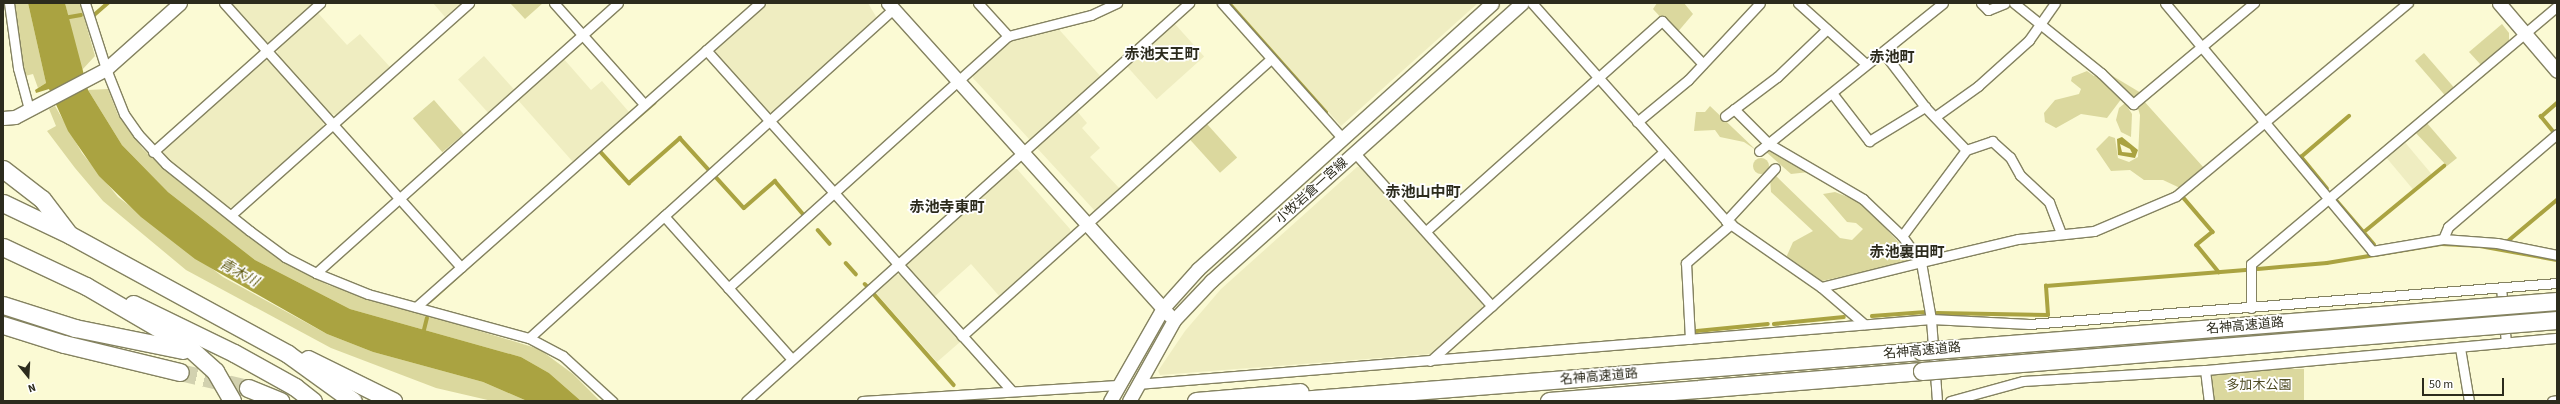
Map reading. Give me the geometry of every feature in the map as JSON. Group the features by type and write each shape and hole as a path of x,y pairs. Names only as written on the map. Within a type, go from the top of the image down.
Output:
{"highway":[{"path":"3,169 42,199 70,235"},
{"path":"3,203 70,235 288,354 353,401"},
{"path":"3,247 86,286 159,314 295,387 313,401"},
{"path":"86,286 184,343 215,370 232,401"},
{"name":"名神高速道路","path":"1287,401 2557,301"},
{"path":"3,305 75,328 125,336 197,354"},
{"name":"名神高速道路","path":"1549,401 2557,320"},
{"path":"3,325 64,344 180,372"},
{"path":"288,354 310,360 393,401"},
{"path":"1196,401 1769,354 1785,362"},
{"path":"1661,401 1796,390 1810,380"},
{"path":"248,388 280,401"}],"main road":[{"path":"3,118 29,109 104,71 180,3"},
{"name":"小牧岩倉一宮線","path":"1110,401 1163,308 1198,269 1492,3"},
{"name":"小牧岩倉一宮線","path":"1129,401 1137,384 1174,320 1211,281 1522,3"},
{"path":"2499,3 2557,71"},
{"path":"890,6 1174,320"}],"street":[{"path":"9,3 18,68 29,109"},
{"path":"85,3 104,71 124,114 153,152 285,257 316,273 416,308 529,338 563,356 612,401"},
{"path":"224,3 461,267"},
{"path":"153,152 320,3"},
{"path":"231,215 469,3"},
{"path":"554,3 644,104"},
{"path":"316,273 618,3"},
{"path":"416,308 644,104 760,3"},
{"path":"978,3 1008,36"},
{"path":"728,288 1008,36 1091,15 1117,3"},
{"path":"746,401 1023,154 1189,3"},
{"path":"1222,3 1343,139"},
{"path":"1532,3 1728,222 1821,287 1864,324"},
{"path":"1638,122 1703,64 1760,3"},
{"path":"1798,3 1866,64"},
{"path":"1759,151 1942,3"},
{"path":"1981,3 1988,10 2005,3"},
{"path":"2014,3 2040,27 2101,73 2133,104 2254,3"},
{"path":"1936,116 1978,86 2040,27 2055,3"},
{"path":"2165,3 2372,251 2442,238 2557,255"},
{"path":"1821,287 2018,239 2094,230 2176,196 2408,3"},
{"path":"529,338 770,121 890,6"},
{"path":"2251,308 2251,264 2328,198 2526,34 2557,6"},
{"path":"1426,231 1662,21 1703,64"},
{"path":"1725,116 1777,77 1827,30"},
{"path":"706,50 1011,390"},
{"path":"1883,52 1925,107 1936,116 1966,150"},
{"path":"962,336 1088,225 1271,59"},
{"path":"1832,93 1869,141 1925,107"},
{"path":"1734,109 1769,144 1863,199 1902,236 1921,262 1931,318 1937,401"},
{"path":"2442,238 2448,227 2557,134"},
{"path":"1902,236 1966,150 1992,141 2005,151 2020,175 2048,202 2061,234"},
{"path":"1430,361 1664,152"},
{"path":"1355,153 1492,306"},
{"path":"1690,339 1686,263 1728,222 1775,168"},
{"path":"664,216 792,359"},
{"path":"1137,384 1430,361 1931,318 2029,324 2251,308 2557,283"},
{"path":"2500,287 2506,344"},
{"path":"1950,401 2022,381 2205,370 2302,359 2460,348 2557,338"},
{"path":"2460,348 2469,401"},
{"path":"2205,370 2208,401"},
{"path":"862,401 1011,390 1118,385"},
{"path":"2552,401 2557,400"}],"shaded area":[{"path":"231,3 316,3 271,43 265,42"},
{"path":"433,3 461,3 445,17"},
{"path":"765,3 868,3 878,20 773,112 767,112 715,54 716,47"},
{"path":"1231,3 1478,3 1341,126"},
{"path":"318,13 347,45 360,34 390,67 337,115 331,114 278,56 277,49"},
{"path":"1174,23 1204,56 1157,99 1126,66"},
{"path":"1056,26 1102,78 1034,139 1029,139 973,78 974,71 1012,37"},
{"path":"484,56 514,89 488,113 458,79"},
{"path":"563,58 591,90 602,81 629,112 573,162 517,99"},
{"path":"263,60 270,61 324,120 323,127 235,206 228,208 164,156 164,150"},
{"path":"1076,110 1087,123 1082,128 1100,148 1090,157 1120,189 1095,211 1037,148"},
{"path":"2403,140 2432,174 2414,190 2385,155"},
{"path":"1357,167 1362,167 1483,300 1482,308 1430,354 1160,375 1158,371 1185,331 1221,289"},
{"path":"1010,169 1017,169 1070,229 1071,235 1000,297 971,264 933,298 906,268 906,262"},
{"path":"895,274 901,275 960,342 937,362 875,292"}],"green space":[{"path":"12,3 28,3 46,83 38,88 33,74 25,76"},
{"path":"65,3 80,3 95,56 81,71"},
{"path":"510,3 543,3 525,19"},
{"path":"1657,3 1684,3 1693,14 1676,34 1653,9"},
{"path":"2502,24 2509,33 2509,41 2481,65 2469,52"},
{"path":"2424,53 2454,88 2445,96 2415,61"},
{"path":"2087,71 2094,76 2097,74 2122,98 2107,118 2081,114 2056,128 2045,122 2044,113 2055,100 2079,94 2081,89 2071,81 2072,77"},
{"path":"2105,74 2111,75 2141,93 2131,98"},
{"path":"108,89 118,115 143,149 178,181 273,255 328,285 539,349 573,374 600,401 581,401 549,373 521,357 350,309 255,260 168,192 122,145 88,90"},
{"path":"434,100 464,134 442,152 413,118"},
{"path":"2143,100 2204,168 2180,188 2163,180 2144,180 2130,170 2111,171 2096,149 2109,136 2115,138 2118,158 2129,162 2138,157 2140,115 2137,105"},
{"path":"2125,103 2132,114 2131,137 2121,132 2116,120 2119,108"},
{"path":"55,106 82,153 118,197 223,277 327,334 373,352 483,382 527,401 492,401 436,388 331,348 186,270 103,201 75,168 47,131 56,126 49,109"},
{"path":"1710,106 1756,150 1744,142 1720,137 1715,130 1694,131 1696,112 1705,112"},
{"path":"2426,122 2457,158 2447,166 2414,131"},
{"path":"1207,124 1237,157 1220,173 1190,139"},
{"path":"1769,149 1809,172 1791,174 1765,151"},
{"path":"1761,158 1767,160 1769,166 1767,172 1761,174 1755,172 1753,166 1755,160"},
{"path":"1775,175 1840,238 1852,240 1863,229 1856,223 1847,222 1823,194 1835,192 1861,202 1903,247 1908,262 1822,281 1785,260 1793,242 1813,231 1771,192 1770,178"},
{"name":"多加木公園","path":"2210,369 2304,369 2304,401 2210,401"}],"water":[{"name":"青木川","path":"28,3 65,3 88,90 122,145 168,192 255,260 350,309 521,357 549,373 581,401 527,401 483,382 373,352 327,334 195,259 141,217 99,176 68,131 49,89 36,93 35,90 46,83"},
{"path":"2122,137 2138,150 2135,158 2118,155 2117,139","holes":["2120,144 2130,149 2132,153 2122,152"]}],"waterway":[{"path":"93,16 108,3"},
{"path":"1229,3 1326,112"},
{"path":"64,18 81,15"},
{"path":"600,150 654,103"},
{"path":"2554,133 2541,117 2557,103"},
{"path":"2327,189 2301,157 2349,116"},
{"path":"599,150 629,183 680,138 710,171"},
{"path":"2364,232 2444,166"},
{"path":"715,176 744,208 775,181 804,215"},
{"path":"2183,197 2213,232 2197,245 2219,272"},
{"path":"2508,241 2557,200"},
{"path":"2337,201 2374,244"},
{"path":"818,230 830,244"},
{"path":"2258,269 2327,263 2442,244 2480,246 2557,260"},
{"path":"430,301 489,248"},
{"path":"846,263 856,274"},
{"path":"1937,313 2048,315 2046,286 2245,270"},
{"path":"874,294 954,385"},
{"path":"1872,316 1926,312"},
{"path":"1774,324 1844,317"},
{"path":"423,334 427,318"},
{"path":"1697,331 1768,324"}],"tunnel":[{"path":"180,372 248,388"}],"district":[{"name":"赤池天王町","path":"1162,55"},
{"name":"赤池町","path":"1892,58"},
{"name":"赤池山中町","path":"1423,193"},
{"name":"赤池寺東町","path":"947,208"},
{"name":"赤池裏田町","path":"1907,253"}]}
